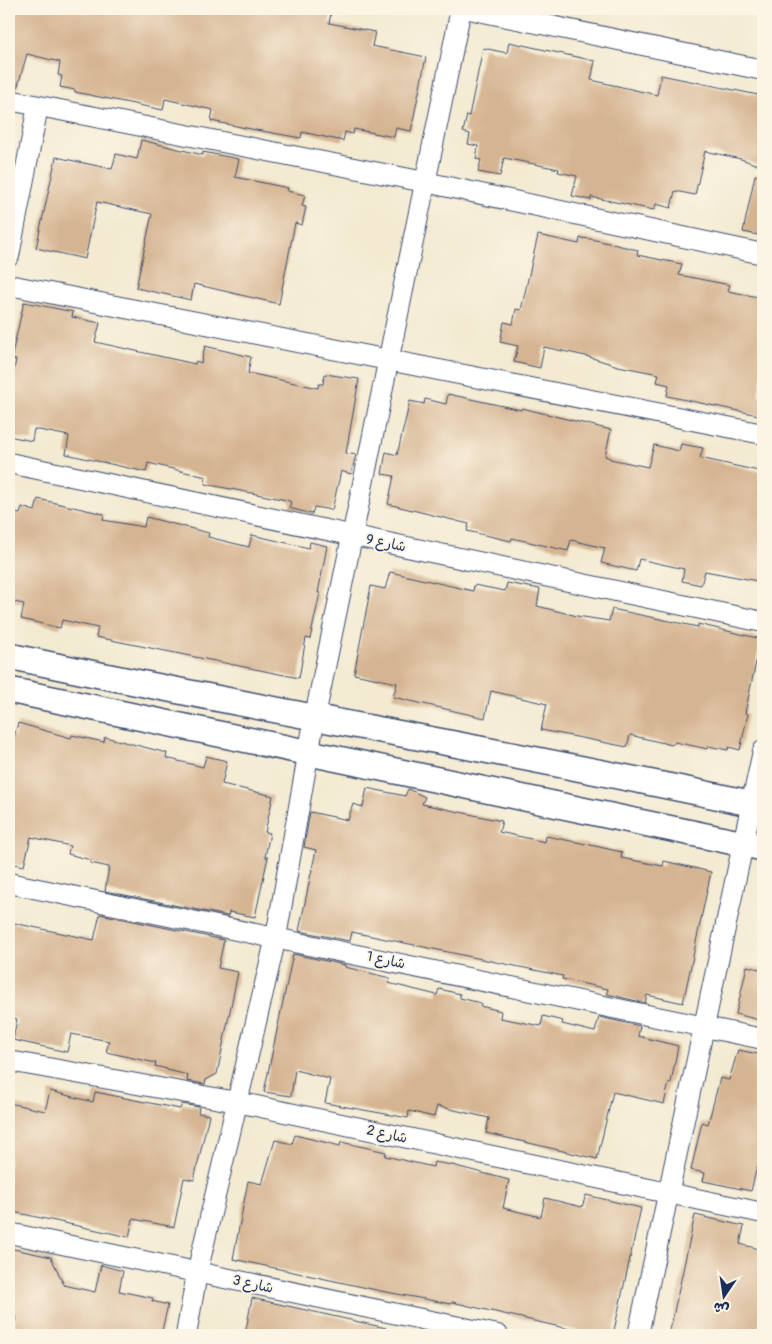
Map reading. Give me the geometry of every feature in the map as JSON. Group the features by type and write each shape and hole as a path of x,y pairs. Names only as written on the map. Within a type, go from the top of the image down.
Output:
{"street":[{"path":"186,1335 197,1273 276,938 315,716 461,9"},
{"path":"469,9 763,70"},
{"path":"9,100 425,182 763,254"},
{"path":"9,256 38,106"},
{"path":"9,285 763,434"},
{"name":"شارع 9","path":"9,463 763,622"},
{"path":"9,656 127,682 315,716 758,805"},
{"path":"9,690 753,846"},
{"path":"638,1335 704,1026 753,846 763,751"},
{"name":"شارع 1","path":"9,882 763,1039"},
{"name":"شارع 2","path":"9,1060 237,1102 763,1213"},
{"name":"شارع 3","path":"9,1233 498,1335"}],"building":[{"path":"9,9 69,9 91,13 92,9 332,9 329,23 375,32 372,46 426,57 411,131 396,128 394,137 354,129 353,134 345,132 343,141 302,132 301,138 211,121 213,110 165,99 163,110 75,92 75,90 60,87 62,76 58,75 60,62 27,54 17,89 9,88"},
{"path":"509,42 595,61 591,80 657,95 661,75 763,96 763,167 741,159 705,151 695,195 675,191 671,208 656,204 654,210 591,197 591,200 572,196 577,176 558,172 559,169 504,158 500,176 478,172 481,160 476,159 478,146 468,144 470,134 463,132 467,115 469,116 483,48 507,53"},
{"path":"141,140 203,155 203,152 239,159 235,177 288,188 287,191 305,195 302,206 306,207 302,225 295,223 279,304 194,284 191,300 136,288 152,214 97,202 85,259 36,248 56,157 112,169 116,154 137,159"},
{"path":"755,175 763,176 763,236 743,232"},
{"path":"538,235 579,244 580,238 591,239 638,250 637,255 682,264 679,275 730,285 728,291 763,298 763,369 758,396 763,397 763,416 667,396 669,385 657,382 659,374 618,366 586,356 544,347 540,368 514,362 518,346 500,342 504,322 513,324 516,309 521,310"},
{"path":"24,302 73,312 72,317 100,323 95,342 195,364 196,361 201,363 205,346 251,357 248,373 318,388 319,384 323,384 325,374 359,379 346,453 356,455 351,474 341,471 332,510 314,507 312,514 289,508 291,502 287,500 205,484 206,477 148,463 146,472 66,454 69,436 34,429 32,441 9,436 9,393 16,360 11,359"},
{"path":"448,394 521,410 522,408 611,430 605,456 610,459 648,467 654,445 679,451 681,444 703,448 700,458 763,472 763,582 705,571 701,585 682,581 684,569 639,559 636,571 601,563 605,548 571,540 568,551 512,538 511,541 467,531 469,524 388,504 394,476 382,474 386,452 397,455 410,401 424,404 425,399 446,404"},
{"path":"38,499 104,514 103,520 144,527 146,517 209,533 208,537 249,547 252,535 309,548 310,542 327,546 318,593 320,593 310,639 306,638 299,678 96,637 98,628 62,620 60,628 21,619 24,604 9,601 9,511 20,514 22,507 35,511"},
{"path":"390,572 473,591 474,585 505,591 507,583 540,589 537,606 577,616 609,621 612,609 698,627 698,624 761,639 745,713 748,714 740,750 729,747 728,750 708,746 708,749 675,742 672,745 630,735 627,747 541,730 547,704 491,691 485,718 393,697 397,683 354,674 371,586 385,589"},
{"path":"18,723 71,738 72,735 104,742 105,737 167,753 166,758 203,767 206,756 227,761 222,784 273,796 265,832 270,833 265,857 268,857 255,917 229,912 228,916 105,891 109,867 90,863 91,860 68,854 70,846 31,837 24,866 9,863 9,736 14,737"},
{"path":"367,788 405,796 408,789 425,797 422,804 502,821 499,832 545,842 546,836 622,852 621,858 663,866 664,861 711,872 683,1003 647,995 645,1003 607,994 608,989 562,979 563,976 352,932 350,941 299,931 316,850 304,847 310,812 348,820 353,804 363,807"},
{"path":"100,914 224,940 218,968 238,972 217,1074 206,1080 205,1084 187,1081 188,1075 155,1066 156,1063 106,1052 109,1041 71,1034 67,1052 13,1040 17,1019 9,1017 9,922 94,940"},
{"path":"293,954 345,965 345,967 390,978 388,983 437,995 439,989 460,994 460,998 481,1003 480,1006 501,1011 500,1018 541,1026 543,1016 563,1021 562,1024 595,1032 599,1017 640,1026 638,1036 678,1046 671,1083 669,1083 664,1104 613,1092 597,1159 486,1133 489,1118 437,1106 434,1117 409,1111 408,1118 325,1103 330,1079 295,1070 291,1096 264,1092"},
{"path":"747,966 763,970 763,1021 736,1014"},
{"path":"738,1050 763,1055 763,1169 757,1167 751,1191 703,1181 705,1173 691,1170 702,1122 708,1124 720,1078 729,1080"},
{"path":"50,1091 93,1102 95,1092 180,1109 182,1104 199,1107 198,1113 209,1115 194,1180 184,1178 174,1227 133,1219 129,1237 9,1211 9,1103 45,1111"},
{"path":"295,1135 340,1146 341,1142 386,1152 385,1156 433,1167 434,1162 452,1165 509,1180 503,1208 541,1217 545,1198 582,1207 586,1195 641,1208 613,1335 595,1335 452,1302 451,1304 381,1291 233,1259 248,1181 262,1184 275,1140 292,1144"},
{"path":"695,1215 744,1226 740,1244 763,1250 763,1335 669,1335"},
{"path":"9,1248 51,1257 64,1285 95,1292 101,1265 123,1271 119,1291 153,1298 152,1301 168,1305 161,1335 12,1335 16,1317 9,1315"},
{"path":"252,1298 386,1328 385,1335 245,1335"}]}
